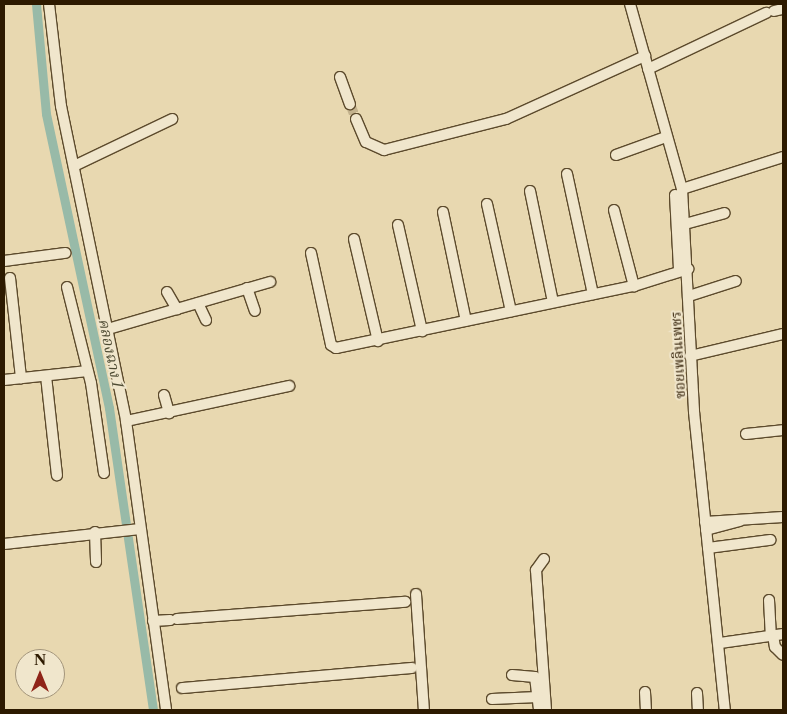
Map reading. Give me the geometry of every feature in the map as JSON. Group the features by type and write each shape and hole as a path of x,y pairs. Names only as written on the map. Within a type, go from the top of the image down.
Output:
{"street":[{"path":"49,4 56,72 126,422 138,529 166,710"},
{"name":"ซอยเพลินเพชร","path":"630,4 666,137 685,224 685,271 689,296 690,356 705,526 720,643 725,710"},
{"path":"648,69 775,11"},
{"path":"356,119 366,142 384,150 506,119 644,56"},
{"path":"340,77 350,104"},
{"path":"74,166 172,119"},
{"path":"616,156 666,137"},
{"path":"311,253 333,347 378,341 634,286 685,271 678,192 783,157"},
{"path":"567,174 593,294"},
{"path":"530,191 553,302"},
{"path":"487,204 511,311"},
{"path":"614,210 634,286"},
{"path":"444,212 466,321"},
{"path":"685,224 726,213"},
{"path":"398,225 422,331"},
{"path":"354,239 378,341"},
{"path":"4,261 65,253"},
{"path":"10,278 21,378"},
{"path":"108,329 270,282"},
{"path":"689,296 736,282"},
{"path":"67,287 88,371 104,473"},
{"path":"247,288 255,311"},
{"path":"167,292 176,309"},
{"path":"198,303 206,320"},
{"path":"690,356 782,337"},
{"path":"4,380 88,371"},
{"path":"46,376 56,475"},
{"path":"126,422 289,386"},
{"path":"164,396 169,412"},
{"path":"746,434 783,430"},
{"path":"705,526 783,517"},
{"path":"4,544 95,532 138,529"},
{"path":"95,532 96,562"},
{"path":"708,548 770,540"},
{"path":"540,707 536,570 544,558"},
{"path":"416,594 424,710"},
{"path":"769,600 776,635 775,647 783,654"},
{"path":"153,621 405,602"},
{"path":"720,643 776,635"},
{"path":"163,689 412,668"},
{"path":"512,674 535,677 540,707"},
{"path":"645,692 646,710"},
{"path":"697,693 698,710"},
{"path":"492,699 540,707"}],"waterway":[{"name":"คลองฉาง 1","path":"36,4 46,114 109,408 153,710"}],"tunnel":[{"path":"350,104 356,119"}]}
